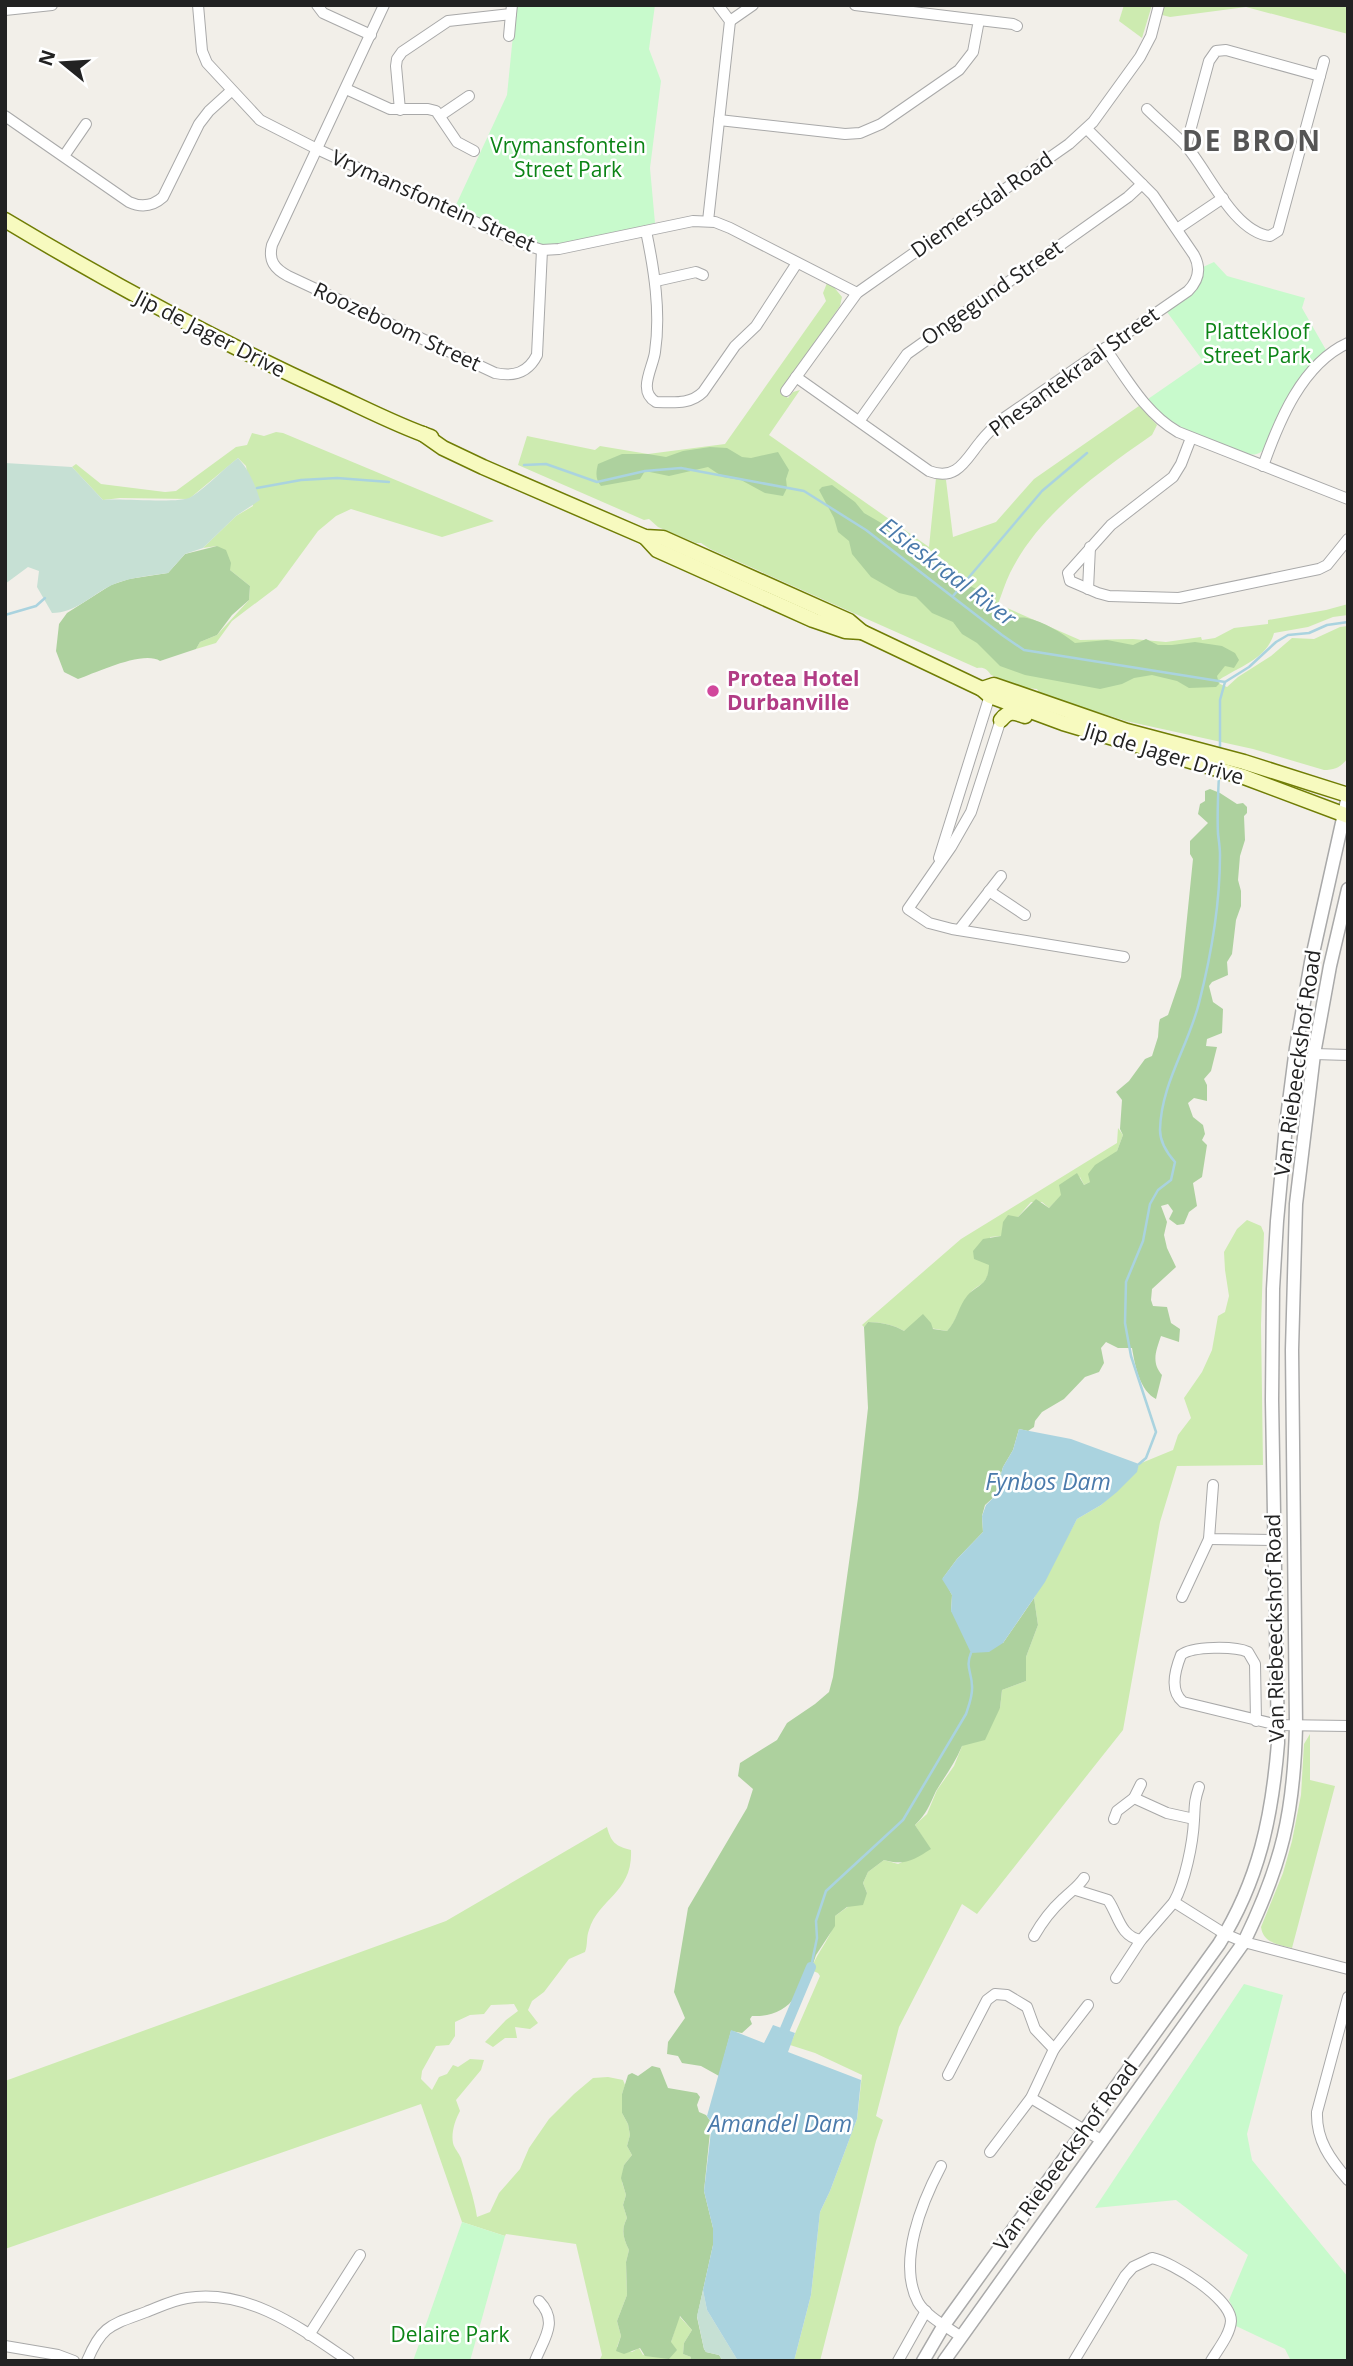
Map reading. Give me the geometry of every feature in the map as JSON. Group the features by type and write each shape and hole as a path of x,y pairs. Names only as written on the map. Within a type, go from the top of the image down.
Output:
{"main road":[{"name":"Jip de Jager Drive","path":"5,220 104,279 264,363 487,461 520,482 645,537 657,550 813,621 845,631 862,632 989,690 1095,721 1188,753 1244,778 1346,815"},
{"name":"Jip de Jager Drive","path":"1009,697 1063,723 1154,749 1244,762 1348,796"},
{"path":"1001,720 1006,713 1014,712 1125,747 1154,749"}],"street":[{"path":"5,10 52,5"},
{"name":"Vrymansfontein Street","path":"198,5 203,55 209,67 265,124 523,244 542,250 567,248 685,222 708,221 730,228 857,293"},
{"path":"317,5 323,13 370,35"},
{"path":"317,149 384,5"},
{"path":"708,221 730,21 718,5"},
{"path":"730,21 753,5"},
{"path":"855,5 1017,26"},
{"name":"Diemersdal Road","path":"786,391 857,293 1087,129 1146,46 1159,5"},
{"path":"400,110 396,66 402,52 448,21 512,10 509,36"},
{"path":"719,120 845,134 874,128 965,65 975,46 979,20"},
{"path":"1186,146 1209,61 1216,51 1226,50 1320,76"},
{"path":"1147,109 1186,146 1246,226 1268,236 1278,231 1324,61"},
{"path":"345,89 386,108 430,109 440,115 457,142 474,152"},
{"path":"5,116 129,202 144,206 154,204 166,193 199,124 231,91"},
{"path":"440,115 469,96"},
{"path":"64,156 86,124"},
{"name":"Phesantekraal Street","path":"796,377 929,471 945,474 960,468 982,439 1004,418 1188,290 1195,283 1198,270 1196,259 1153,195 1087,129"},
{"name":"Roozeboom Street","path":"317,149 272,245 271,259 276,269 495,373 512,375 522,372 533,364 537,355 542,250"},
{"name":"Ongegund Street","path":"860,420 907,354 1142,184"},
{"path":"1177,229 1223,198"},
{"path":"646,231 656,281 656,348 649,372 648,395 656,402 685,402 698,398 735,346 756,326 797,262"},
{"path":"656,281 696,272 704,275"},
{"path":"1263,466 1294,396 1325,357 1348,343"},
{"path":"1105,348 1152,414 1169,427 1348,499"},
{"path":"1191,438 1173,477 1111,525 1090,547 1068,575 1073,583 1109,596 1179,598 1324,567 1348,539"},
{"path":"1088,589 1090,547"},
{"path":"937,865 989,690"},
{"path":"1009,697 971,812 962,831 908,909 929,923 959,930 1124,957"},
{"name":"Van Riebeeckshof Road","path":"923,2361 944,2325 1225,1934 1249,1885 1264,1841 1274,1788 1278,1725 1272,1325 1282,1157 1308,978 1346,815 1348,796"},
{"path":"959,930 1001,876"},
{"name":"Van Riebeeckshof Road","path":"944,2361 1244,1942 1268,1890 1284,1841 1294,1782 1296,1726 1292,1337 1294,1236 1314,1054 1326,985 1348,889"},
{"path":"989,891 1025,915"},
{"path":"1314,1054 1348,1055"},
{"path":"1182,1597 1209,1539 1213,1485"},
{"path":"1209,1539 1275,1539 1283,1536 1294,1518"},
{"path":"1275,1539 1287,1555 1294,1573"},
{"path":"1256,1721 1255,1664 1248,1652 1238,1649 1193,1649 1181,1655 1174,1689 1179,1700 1256,1721 1278,1725 1348,1726"},
{"path":"1114,1819 1117,1811 1134,1798 1141,1784"},
{"path":"1116,1978 1141,1940 1180,1892 1194,1819 1192,1806 1199,1787"},
{"path":"1134,1798 1167,1813 1194,1819"},
{"path":"1034,1936 1054,1908 1076,1890 1084,1878"},
{"path":"1076,1890 1108,1900 1121,1925 1132,1938 1141,1940"},
{"path":"1174,1902 1225,1934 1244,1942 1348,1969"},
{"path":"948,2075 987,2000 995,1994 1007,1995 1027,2007 1035,2029 1054,2049"},
{"path":"1348,1997 1317,2112 1317,2126 1325,2149 1348,2180"},
{"path":"990,2151 1031,2098 1054,2049 1088,2005"},
{"path":"1031,2098 1101,2140"},
{"path":"942,2166 918,2218 910,2270 918,2302 960,2336"},
{"path":"309,2335 360,2255"},
{"path":"1074,2361 1125,2276 1133,2267 1152,2258 1171,2264 1221,2300 1228,2309 1230,2327 1212,2361"},
{"path":"87,2361 98,2336 108,2327 187,2297 233,2299 252,2303 349,2361"},
{"path":"535,2361 550,2320 549,2312 539,2301"},
{"path":"898,2361 926,2311"},
{"path":"5,2346 58,2355 74,2361"}],"green space":[{"name":"Vrymansfontein Street Park","path":"516,5 655,5 649,49 661,81 650,168 655,223 579,241 549,245 506,233 455,207 507,95"},
{"path":"1124,5 1152,5 1142,38 1119,21"},
{"path":"1164,5 1348,5 1348,34 1246,7 1170,17 1162,15"},
{"name":"Plattekloof Street Park","path":"1214,262 1227,276 1305,298 1302,308 1326,350 1298,383 1277,419 1266,446 1256,454 1248,454 1181,427 1148,399 1203,361 1167,312 1191,294 1200,282 1203,267"},
{"path":"827,283 842,297 840,306 780,392 788,398 793,392 800,390 769,435 929,547 936,478 946,480 953,537 996,522 1034,479 1139,406 1157,425 1152,435 1091,479 1054,513 1022,552 1008,577 998,604 1080,640 1133,639 1166,642 1201,637 1202,640 1215,638 1234,628 1268,624 1268,620 1348,604 1348,615 1333,617 1308,627 1274,633 1259,656 1219,680 1220,684 1227,687 1292,638 1314,639 1348,626 1348,758 1338,767 1324,770 1253,749 1126,721 1040,694 1037,689 1026,688 991,675 985,669 977,668 701,543 658,527 649,519 644,520 518,465 527,436 595,450 600,446 648,454 725,444 826,301 823,293"},
{"path":"276,432 494,521 442,537 351,509 336,516 318,531 277,587 232,621 216,643 196,649 200,642 217,635 249,600 250,586 230,570 217,546 203,548 236,516 253,506 246,466 238,458 189,499 103,500 72,467 76,464 101,484 176,491 236,447 247,445 252,433 264,436"},
{"path":"710,447 727,448 742,457 751,458 778,452 789,470 783,496 765,493 741,480 723,477 708,467 669,476 645,471 640,479 601,486 597,478 598,464 622,454 666,457"},
{"path":"238,458 251,477 260,500 236,516 203,548 185,554 168,573 119,582 76,607 52,613 37,587 39,571 28,567 5,584 5,463 72,467 103,500 163,500 191,497"},
{"path":"832,485 855,502 864,513 909,539 925,554 932,566 941,566 950,575 986,594 1012,615 1046,625 1075,643 1107,640 1133,645 1146,639 1158,645 1195,642 1222,646 1235,653 1239,660 1234,668 1225,666 1217,676 1219,684 1216,687 1189,688 1177,681 1152,675 1100,689 1025,675 1000,666 977,643 962,634 953,622 932,613 916,597 899,593 871,577 852,554 849,541 838,532 834,518 819,490"},
{"path":"217,546 226,550 231,563 230,570 250,586 249,600 232,615 217,635 200,642 196,649 160,661 152,658 131,660 78,679 64,672 56,651 59,624 67,613 111,585 129,579 168,573 185,554"},
{"path":"1210,789 1247,807 1238,880 1241,906 1236,920 1232,954 1227,962 1228,975 1209,986 1213,1002 1223,1009 1222,1033 1207,1039 1206,1046 1217,1047 1211,1071 1204,1079 1207,1085 1207,1101 1194,1098 1188,1103 1193,1117 1203,1125 1205,1134 1202,1140 1207,1145 1202,1177 1193,1183 1197,1206 1189,1212 1184,1224 1177,1225 1169,1219 1173,1211 1168,1204 1161,1206 1167,1222 1164,1235 1167,1248 1176,1267 1152,1289 1151,1300 1153,1306 1167,1307 1171,1323 1180,1329 1179,1342 1161,1336 1156,1352 1156,1366 1162,1375 1156,1399 1142,1384 1132,1348 1118,1348 1106,1342 1101,1348 1104,1363 1099,1372 1085,1377 1064,1399 1042,1412 1034,1427 1028,1431 1019,1429 1013,1450 1003,1467 995,1496 985,1505 982,1516 983,1532 943,1578 952,1595 951,1611 1003,1643 1034,1598 1038,1625 1026,1657 1026,1681 1002,1690 1000,1708 985,1740 962,1746 927,1809 915,1825 931,1849 909,1861 884,1860 868,1872 863,1883 867,1893 863,1905 847,1907 835,1916 835,1926 792,2001 776,2012 752,2016 752,2024 742,2033 731,2031 719,2076 701,2066 682,2063 678,2056 667,2054 668,2042 685,2018 674,1992 688,1908 747,1808 753,1789 738,1776 740,1763 777,1740 787,1723 829,1692 833,1677 868,1408 864,1327 868,1322 904,1331 923,1314 933,1329 947,1331 967,1296 987,1275 989,1265 974,1259 973,1251 983,1239 1001,1236 1003,1222 1008,1215 1018,1217 1036,1199 1049,1208 1061,1195 1059,1185 1077,1173 1084,1185 1090,1182 1088,1174 1095,1165 1117,1151 1123,1135 1120,1129 1122,1100 1116,1092 1129,1081 1145,1059 1152,1056 1160,1019 1168,1015 1181,977 1193,859 1190,854 1190,841 1208,823 1198,814 1200,804 1205,801 1205,791"},
{"path":"1118,1128 1123,1135 1117,1151 1090,1182 1084,1185 1080,1177 1049,1208 1042,1202 1031,1202 1018,1217 1003,1225 1002,1236 990,1237 989,1273 984,1282 967,1297 947,1331 913,1325 904,1331 877,1323 868,1322 864,1327 862,1325 961,1239 1117,1143"},
{"path":"1247,1220 1261,1226 1264,1233 1261,1325 1263,1465 1177,1466 1160,1522 1123,1730 977,1914 962,1904 899,2027 876,2116 883,2120 820,2361 794,2361 811,2295 820,2212 857,2119 862,2075 815,2053 790,2045 820,1976 811,1970 832,1929 835,1916 867,1893 863,1883 868,1872 884,1860 898,1864 930,1849 915,1825 927,1814 962,1746 1000,1708 1002,1690 1026,1681 1026,1657 1038,1625 1034,1598 1077,1519 1101,1505 1136,1472 1139,1464 1173,1450 1178,1435 1191,1418 1184,1398 1202,1372 1212,1350 1218,1316 1225,1312 1229,1296 1224,1252 1237,1229"},
{"path":"1310,1734 1310,1780 1335,1786 1292,1948 1268,1940 1261,1927 1283,1873 1292,1841 1301,1795 1304,1744"},
{"path":"607,1827 614,1843 631,1850 627,1876 594,1919 588,1933 585,1952 569,1959 544,1992 532,2001 528,2010 538,2023 530,2029 515,2027 517,2038 505,2038 493,2047 485,2042 518,2011 514,2004 491,2005 484,2014 470,2015 455,2022 455,2036 449,2045 436,2046 422,2071 421,2079 432,2090 439,2077 447,2074 453,2065 458,2067 470,2059 484,2060 481,2070 456,2100 460,2111 453,2135 477,2217 490,2212 499,2193 520,2169 529,2148 549,2119 574,2094 593,2078 623,2080 625,2085 622,2113 628,2124 630,2135 627,2146 632,2155 624,2165 622,2182 626,2195 623,2205 627,2218 624,2234 629,2250 626,2262 627,2295 617,2321 621,2336 617,2347 632,2352 639,2348 643,2355 671,2342 679,2316 692,2330 684,2343 683,2354 691,2357 690,2361 599,2361 602,2355 576,2244 505,2236 462,2222 421,2104 5,2249 5,2081 446,1921"},
{"path":"1244,1984 1283,1995 1247,2134 1252,2160 1348,2277 1348,2361 1291,2361 1285,2349 1236,2326 1235,2312 1229,2300 1248,2255 1176,2200 1095,2208"},
{"path":"652,2066 660,2068 668,2088 697,2093 700,2097 697,2105 699,2112 706,2115 711,2122 704,2191 713,2228 713,2245 697,2317 704,2349 719,2355 723,2361 690,2361 691,2357 683,2354 684,2343 692,2330 680,2316 671,2342 677,2350 669,2359 645,2356 640,2348 624,2354 616,2351 621,2336 617,2321 627,2295 626,2262 629,2250 624,2234 627,2218 623,2205 626,2195 621,2178 624,2165 632,2155 627,2146 630,2135 622,2113 622,2094 628,2075 632,2073 638,2076"},
{"name":"Delaire Park","path":"462,2222 505,2236 470,2361 413,2361"},
{"path":"703,2290 707,2310 738,2361 723,2361 719,2355 704,2349 697,2316"}],"water":[{"name":"Fynbos Dam","path":"1019,1429 1071,1439 1139,1464 1137,1472 1117,1492 1077,1519 1045,1582 1003,1643 989,1652 971,1653 951,1611 952,1595 942,1579 983,1532 982,1516 986,1505 995,1496 1003,1467 1013,1450"},
{"name":"Amandel Dam","path":"773,2025 795,2033 788,2052 861,2080 857,2119 820,2212 811,2295 794,2361 738,2361 707,2310 703,2290 713,2245 713,2228 704,2191 711,2131 711,2122 707,2116 731,2030 764,2043"}],"waterway":[{"path":"953,596 1042,491 1087,453"},
{"name":"Elsieskraal River","path":"524,465 546,464 597,482 645,471 681,468 804,491 866,530 1024,650 1225,682 1249,667 1276,642 1288,635 1309,633 1327,625 1348,622"},
{"name":"Elsieskraal River","path":"257,488 301,480 337,478 389,482"},
{"name":"Elsieskraal River","path":"5,615 36,606 45,598"},
{"path":"1220,751 1220,700 1225,682"},
{"path":"1139,1464 1146,1458 1156,1432 1131,1356 1125,1323 1126,1282 1143,1241 1150,1204 1158,1190 1171,1180 1175,1162 1161,1139 1160,1130 1165,1097 1194,1019 1211,948 1220,874 1219,775"},
{"path":"811,1967 817,1938 816,1921 826,1891 903,1820 966,1714 972,1693 969,1666 971,1653"},
{"path":"785,2029 811,1967"}],"place":[{"name":"Protea Hotel Durbanville","path":"713,691"}],"district":[{"name":"DE BRON","path":"1252,141"}]}
